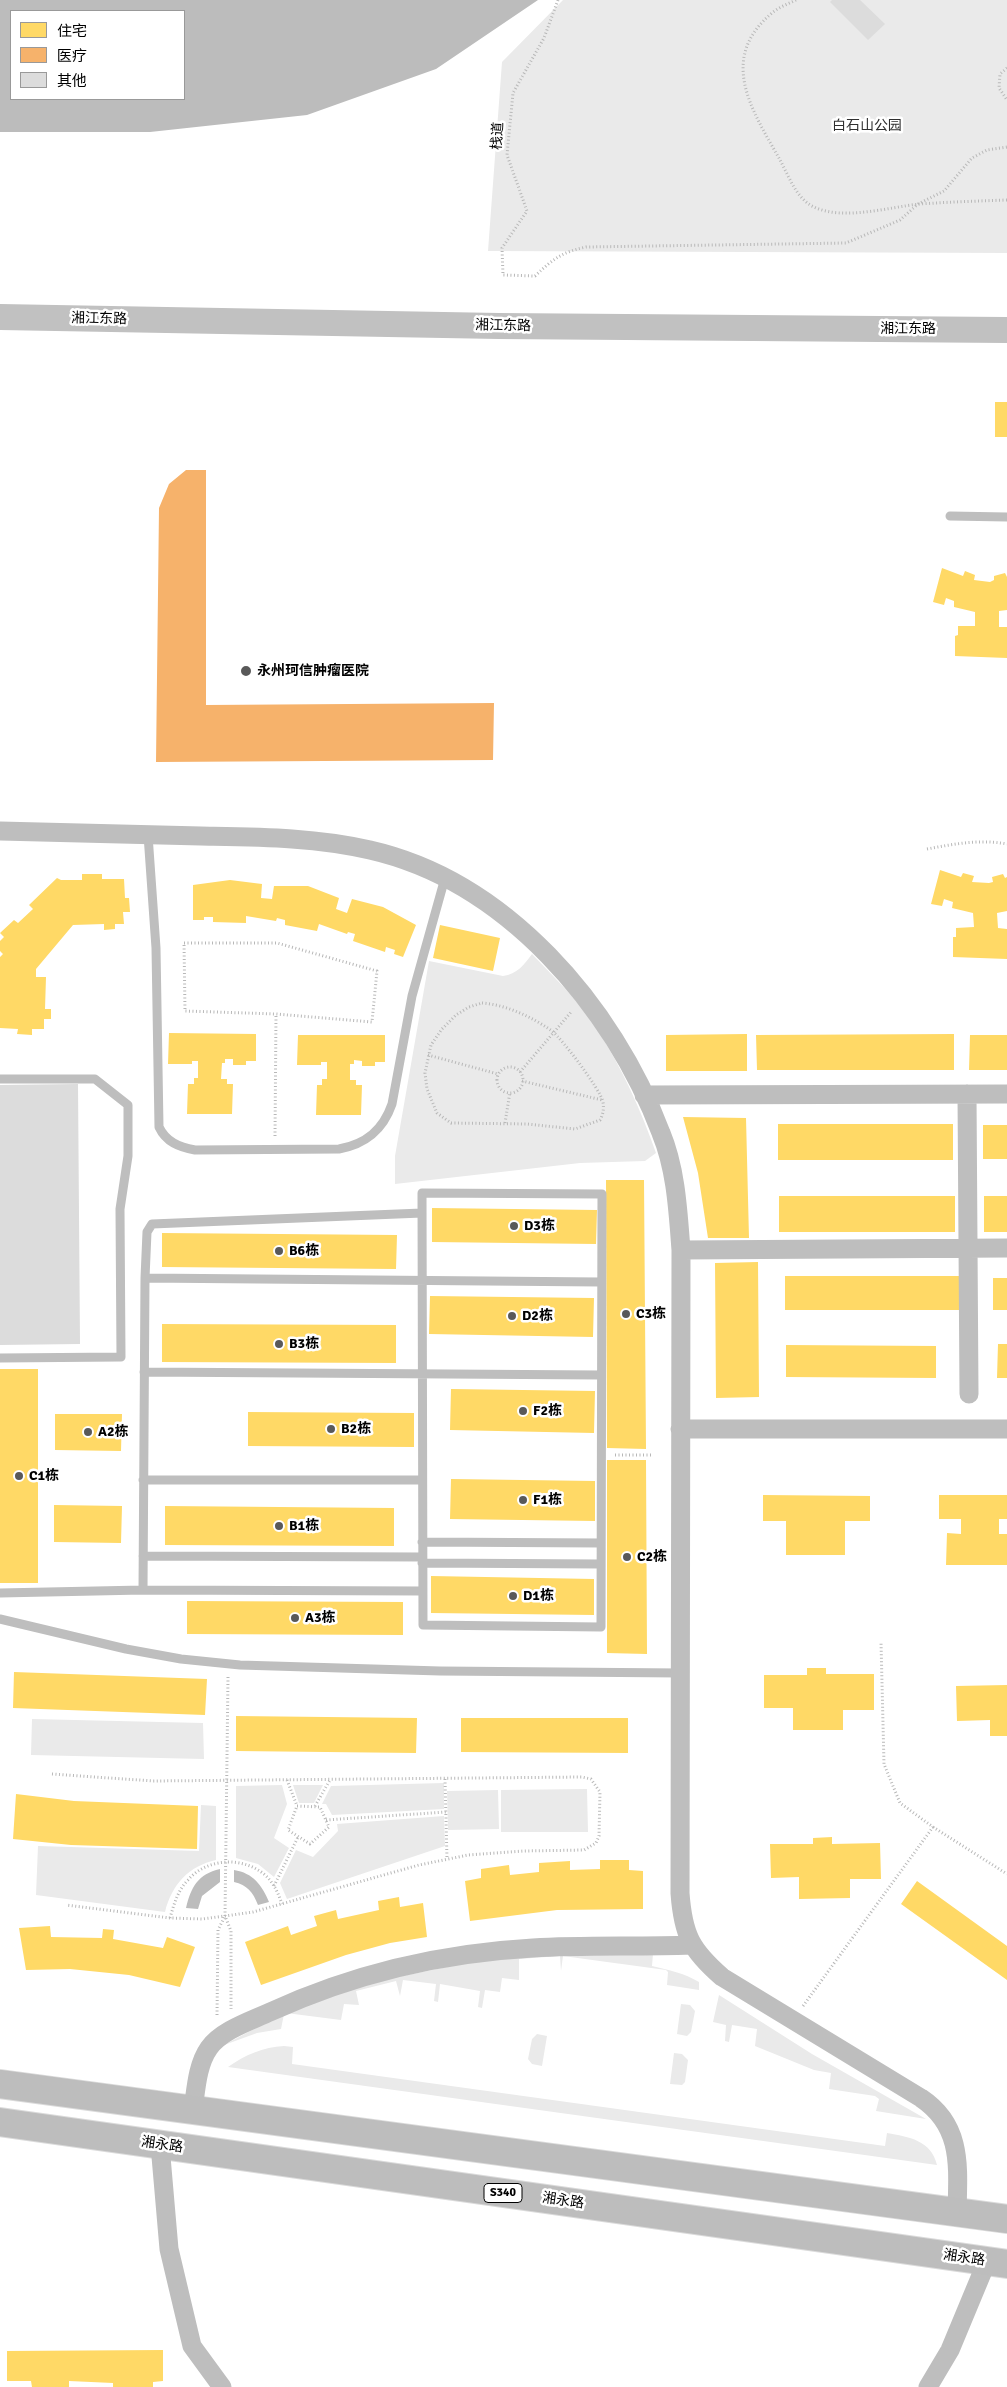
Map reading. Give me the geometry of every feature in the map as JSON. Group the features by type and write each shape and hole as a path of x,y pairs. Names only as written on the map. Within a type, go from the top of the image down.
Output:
{"main road":[{"name":"湘江东路","path":"0,317 499,326 1007,330"},
{"path":"15,2126 17,2085 1007,2219"},
{"name":"湘永路","path":"15,2126 160,2144 997,2263"}],"street":[{"path":"0,831 272,838 321,842 387,854 413,862 445,878 495,909 531,940 570,979 582,996 627,1061 662,1134 672,1172 678,1212 681,1250 680,1893 682,1922 691,1944 722,1977 921,2098 941,2114 951,2133 956,2155 957,2212"},
{"path":"967,1094 969,1394"},
{"path":"644,1095 1007,1094"},
{"path":"681,1250 1007,1248"},
{"path":"680,1429 1007,1429"},
{"path":"193,2110 203,2060 216,2040 282,2007 343,1983 416,1963 488,1951 691,1944"},
{"path":"160,2144 169,2249 192,2346 222,2387"},
{"path":"928,2387 997,2263"}],"lane":[{"path":"950,516 1007,517"},
{"path":"148,835 156,948 159,1127 162,1134 170,1141 181,1147 194,1150 339,1149 352,1147 366,1140 379,1129 387,1118 392,1104 412,996 445,878"},
{"path":"0,1079 95,1079 128,1105 128,1156 120,1209 121,1357 0,1358"},
{"path":"422,1193 602,1194 600,1282 601,1628 423,1625 422,1213 422,1193"},
{"path":"143,1590 145,1278 147,1232 152,1224 422,1213"},
{"path":"145,1278 600,1282"},
{"path":"144,1372 600,1375"},
{"path":"143,1480 422,1480"},
{"path":"422,1542 601,1543"},
{"path":"143,1556 601,1564"},
{"path":"0,1593 143,1590 422,1591"},
{"path":"0,1619 126,1649 228,1664 440,1671 680,1672"}],"path":[{"name":"栈道","path":"558,0 544,38 513,93 506,155 527,211 502,248 503,275 535,276 551,260 566,251 586,247 846,243 900,220 918,204"},
{"path":"796,0 773,12 756,32 745,49 741,66 746,90 752,105 766,136 800,197 814,207 832,212 858,212 918,204 1007,200"},
{"path":"1007,68 1000,74 998,88 1007,100"},
{"path":"918,204 944,191 972,158 987,150 1007,147"},
{"path":"927,848 968,842 990,841 1007,844"},
{"path":"184,944 277,944 377,971 372,1022 276,1014 185,1011 184,944"},
{"path":"520,1072 570,1015 582,996"},
{"path":"482,1003 493,1004 519,1012 554,1032 592,1081 602,1100 604,1110 600,1120 586,1127 575,1129 505,1123 451,1123 444,1120 437,1113 426,1089 424,1073 431,1045 442,1029 470,1007 482,1003"},
{"path":"274,1149 276,1014"},
{"path":"428,1055 498,1074"},
{"path":"510,1067 520,1072 522,1081 516,1090 504,1091 498,1085 498,1074 502,1070 510,1067"},
{"path":"522,1081 602,1100"},
{"path":"505,1123 510,1092"},
{"path":"601,1455 652,1455"},
{"path":"881,1642 884,1764 900,1803 933,1828 1007,1874"},
{"path":"228,1664 226,1916 231,1931 231,2009"},
{"path":"52,1774 153,1781 582,1777 591,1779 597,1784 600,1792 599,1836 596,1843 584,1850 524,1850 468,1855 419,1865 253,1912 202,1919 170,1918 66,1905"},
{"path":"445,1778 447,1859"},
{"path":"287,1780 297,1806 288,1830 310,1844 329,1828 320,1807 297,1806"},
{"path":"315,1806 330,1780"},
{"path":"326,1820 446,1812"},
{"path":"792,2021 933,1828"},
{"path":"274,1886 298,1837"},
{"path":"170,1918 179,1892 188,1880 198,1871 210,1865 226,1862 254,1867 266,1876 274,1886 282,1904"},
{"path":"217,2014 218,1930 226,1916"}],"green space":[{"name":"白石山公园","path":"563,0 1007,0 1007,253 488,251 502,62"},
{"path":"532,954 575,999 597,1029 615,1059 630,1090 656,1153 645,1161 580,1163 395,1184 395,1156 429,961 503,976 516,971"},
{"path":"32,1719 203,1723 204,1759 31,1755"},
{"path":"444,1783 444,1809 332,1815 326,1804 322,1804 331,1786"},
{"path":"282,1785 287,1804 274,1838 289,1848 274,1877 258,1864 236,1858 236,1786"},
{"path":"293,1785 323,1785 314,1803 299,1803"},
{"path":"587,1789 588,1832 501,1832 501,1790"},
{"path":"498,1790 499,1829 448,1830 447,1791"},
{"path":"201,1805 216,1806 216,1860 198,1867 183,1878 172,1893 165,1912 36,1895 38,1846 199,1851"},
{"path":"444,1816 445,1846 287,1899 280,1883 296,1850 313,1857 338,1831 337,1824"},
{"path":"653,1954 652,1966 676,1972 699,1982 699,1990 667,1985 668,1972 666,1970 563,1956 561,1971 560,1956 519,1959 519,1980 502,1978 500,1992 485,1990 482,2008 478,2007 480,1991 440,1984 438,2002 434,2001 436,1984 403,1980 400,1996 396,1981 356,1991 359,2005 344,2004 341,2020 286,2013 284,2014 281,2029 257,2033 224,2045 301,2004 362,1984 497,1957"},
{"path":"719,1995 812,2054 926,2119 876,2111 879,2099 875,2096 829,2089 831,2073 814,2070 755,2046 757,2029 732,2025 729,2042 725,2041 726,2025 713,2022"},
{"path":"681,2004 690,2005 695,2011 691,2032 687,2036 677,2034"},
{"path":"537,2034 547,2036 542,2066 532,2064 528,2059 532,2039"},
{"path":"284,2046 293,2047 292,2064 885,2146 887,2133 918,2141 930,2150 937,2165 228,2067 254,2052"},
{"path":"674,2053 682,2054 688,2060 685,2082 682,2085 670,2084"}],"shaded area":[{"path":"0,0 538,0 436,69 307,115 150,132 0,132"},
{"path":"220,1869 220,1882 202,1896 198,1909 186,1908 190,1894 197,1882 206,1874"},
{"path":"234,1870 252,1877 263,1890 269,1902 258,1905 249,1890 243,1885 234,1882"}],"building: 住宅":[{"path":"995,402 1007,402 1007,437 995,437"},
{"path":"942,568 963,576 965,571 975,575 974,580 990,582 994,580 994,576 1005,573 1007,577 1007,610 999,611 999,627 1007,627 1007,658 955,656 955,636 958,635 958,626 975,626 975,612 954,607 954,601 946,598 944,605 933,602"},
{"path":"940,870 961,877 963,873 974,876 972,882 993,882 992,877 1003,874 1005,878 1007,877 1007,911 997,913 998,928 1007,929 1007,959 953,957 953,937 956,937 956,928 974,927 973,913 952,908 953,902 944,899 942,906 931,904"},
{"path":"82,874 102,874 102,879 124,879 125,898 129,898 130,912 123,912 124,924 115,924 115,929 104,930 104,924 73,925 36,969 36,977 46,977 45,1009 51,1009 51,1019 44,1019 44,1029 32,1029 32,1035 17,1034 18,1029 0,1028 0,957 3,954 0,951 0,941 4,937 0,933 14,920 18,923 33,909 29,905 57,878 61,880 82,880"},
{"path":"230,880 262,884 261,898 272,899 274,886 308,886 339,898 336,909 347,913 352,899 383,907 416,925 403,957 394,954 395,950 386,947 385,952 353,941 355,934 348,932 347,934 319,924 317,931 285,925 285,920 277,918 276,921 246,916 246,923 213,922 213,917 204,917 204,920 193,920 193,885"},
{"path":"440,925 500,938 493,971 433,958"},
{"path":"169,1033 256,1034 256,1061 246,1061 246,1065 233,1065 233,1059 225,1059 225,1063 222,1063 221,1079 227,1079 227,1084 233,1084 232,1114 187,1114 188,1084 194,1084 194,1078 198,1078 198,1061 192,1061 192,1064 168,1064"},
{"path":"747,1034 747,1071 666,1071 666,1035"},
{"path":"954,1034 954,1070 757,1070 756,1035"},
{"path":"298,1035 385,1035 385,1062 375,1062 375,1066 362,1066 362,1061 354,1060 354,1064 350,1064 350,1080 356,1080 356,1085 362,1085 361,1115 316,1115 317,1085 322,1085 322,1079 327,1079 327,1062 321,1062 321,1065 297,1065"},
{"path":"970,1035 1007,1035 1007,1070 969,1070"},
{"path":"683,1117 746,1118 749,1238 708,1238 698,1173"},
{"path":"778,1124 953,1124 953,1160 778,1160"},
{"path":"983,1125 1007,1125 1007,1159 983,1159"},
{"name":"C3栋","path":"606,1180 644,1180 646,1449 607,1448"},
{"path":"779,1196 955,1196 955,1232 779,1232"},
{"path":"984,1196 1007,1196 1007,1232 984,1232"},
{"name":"D3栋","path":"432,1208 597,1210 596,1244 432,1242"},
{"name":"B6栋","path":"162,1233 397,1235 396,1269 162,1267"},
{"path":"758,1262 759,1397 716,1398 715,1263"},
{"path":"785,1276 960,1276 960,1310 785,1310"},
{"path":"993,1278 1007,1278 1007,1310 993,1310"},
{"name":"D2栋","path":"430,1296 594,1298 593,1337 429,1334"},
{"name":"B3栋","path":"162,1324 396,1325 396,1363 162,1362"},
{"path":"998,1344 1007,1344 1007,1378 997,1378"},
{"path":"786,1345 936,1346 936,1378 786,1377"},
{"name":"C1栋","path":"0,1369 38,1369 38,1583 0,1583"},
{"name":"F2栋","path":"451,1389 595,1391 594,1433 450,1430"},
{"name":"B2栋","path":"248,1412 414,1413 414,1447 248,1446"},
{"name":"A2栋","path":"55,1414 122,1414 121,1451 55,1450"},
{"name":"C2栋","path":"607,1460 646,1460 647,1654 607,1653"},
{"name":"F1栋","path":"451,1479 595,1481 595,1521 450,1519"},
{"path":"763,1495 870,1496 870,1521 845,1521 845,1555 786,1555 786,1521 763,1521"},
{"path":"939,1495 1007,1495 1007,1519 999,1519 999,1534 1007,1534 1007,1565 946,1565 947,1533 961,1534 961,1519 939,1519"},
{"path":"54,1505 122,1506 121,1543 54,1542"},
{"name":"B1栋","path":"165,1506 394,1508 394,1546 165,1545"},
{"name":"D1栋","path":"431,1576 594,1579 594,1615 431,1613"},
{"name":"A3栋","path":"187,1601 403,1602 403,1635 187,1634"},
{"path":"807,1668 826,1668 826,1674 874,1674 874,1710 843,1710 843,1730 793,1730 793,1708 764,1708 764,1675 807,1675"},
{"path":"14,1672 207,1679 205,1715 13,1708"},
{"path":"1007,1685 1007,1736 990,1736 990,1720 957,1721 956,1686"},
{"path":"236,1716 417,1718 416,1753 236,1751"},
{"path":"461,1718 628,1718 628,1753 461,1752"},
{"path":"16,1794 74,1801 198,1806 197,1849 71,1845 13,1839"},
{"path":"832,1837 832,1844 880,1843 881,1879 850,1879 850,1898 799,1899 799,1877 771,1878 770,1844 813,1844 813,1838"},
{"path":"600,1860 629,1860 629,1870 643,1871 643,1909 557,1910 470,1921 465,1881 481,1878 481,1869 509,1865 510,1875 539,1872 539,1863 570,1861 570,1870 600,1869"},
{"path":"917,1881 1007,1946 1007,1980 901,1904"},
{"path":"399,1897 400,1907 423,1903 427,1937 390,1943 346,1955 261,1985 245,1942 288,1926 291,1935 317,1926 314,1916 336,1910 338,1919 379,1910 378,1901"},
{"path":"50,1926 51,1937 102,1938 103,1929 114,1930 113,1939 163,1948 167,1937 195,1947 180,1987 129,1975 70,1969 26,1970 19,1928"},
{"path":"163,2350 163,2381 153,2382 153,2387 113,2387 113,2383 69,2381 69,2387 32,2387 31,2381 7,2381 7,2351"}],"building: 医疗":[{"path":"186,470 206,470 206,705 494,703 493,760 156,762 159,508 169,484"}],"building: 其他":[{"path":"832,0 860,0 885,24 868,40 830,2"},
{"path":"78,1084 80,1344 0,1345 0,1085"}],"place":[{"name":"永州珂信肿瘤医院","path":"246,671"},
{"name":"D3栋","path":"514,1226"},
{"name":"B6栋","path":"279,1251"},
{"name":"C3栋","path":"626,1314"},
{"name":"D2栋","path":"512,1316"},
{"name":"B3栋","path":"279,1344"},
{"name":"F2栋","path":"523,1411"},
{"name":"B2栋","path":"331,1429"},
{"name":"A2栋","path":"88,1432"},
{"name":"C1栋","path":"19,1476"},
{"name":"F1栋","path":"523,1500"},
{"name":"B1栋","path":"279,1526"},
{"name":"C2栋","path":"627,1557"},
{"name":"D1栋","path":"513,1596"},
{"name":"A3栋","path":"295,1618"}]}
